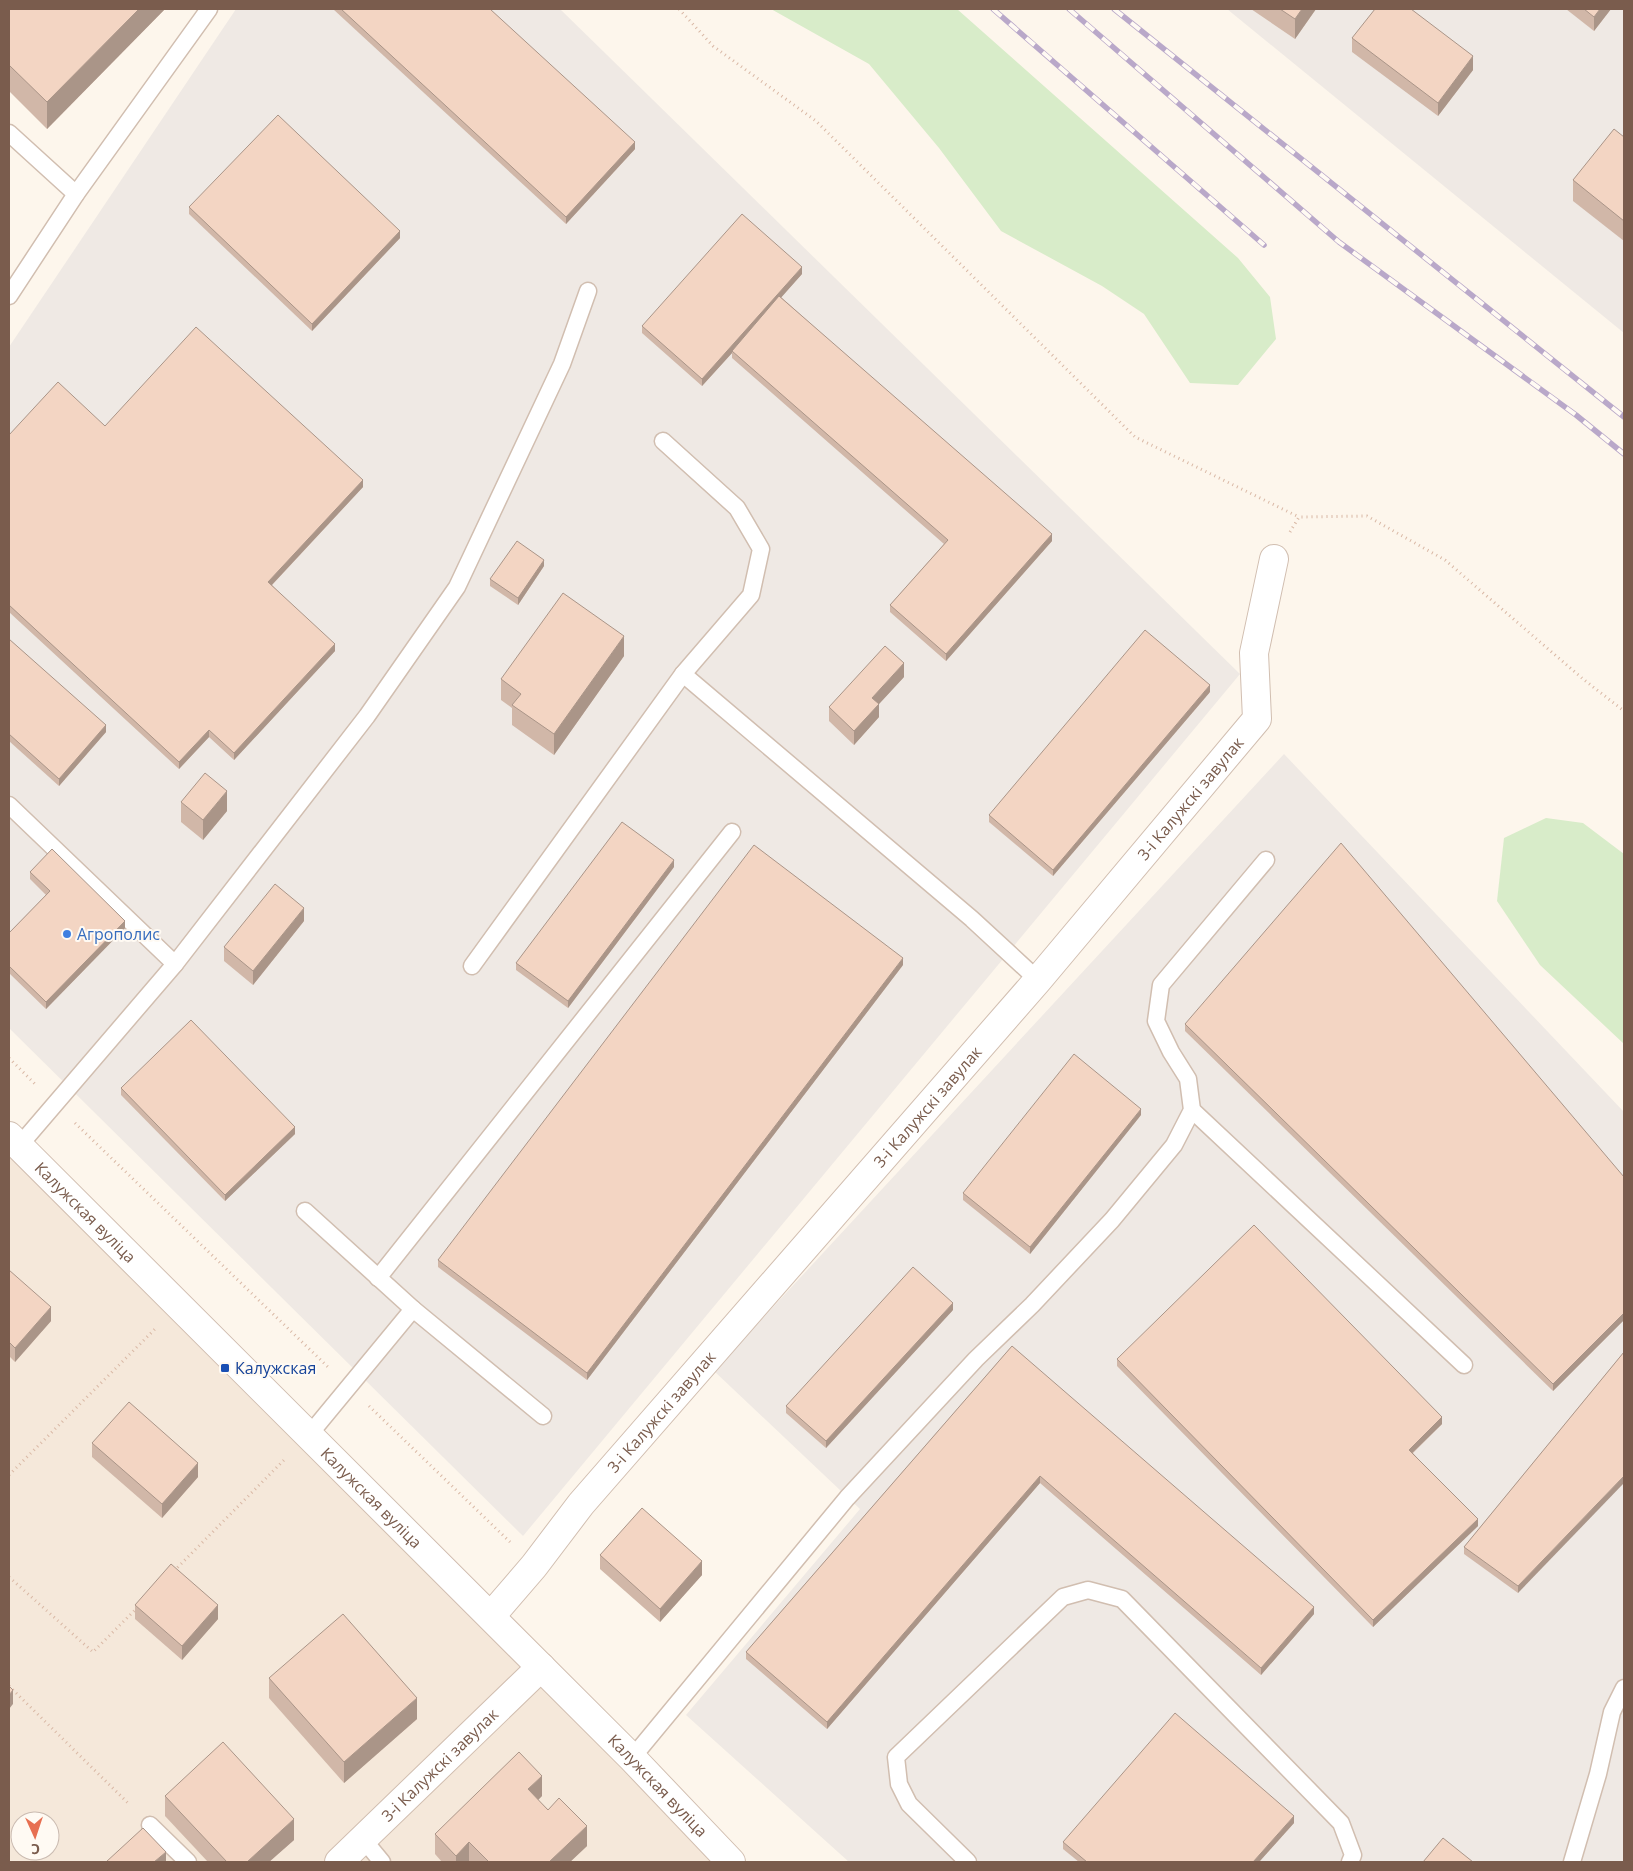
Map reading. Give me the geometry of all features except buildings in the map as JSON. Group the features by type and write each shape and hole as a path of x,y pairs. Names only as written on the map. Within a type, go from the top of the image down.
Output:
{"street":[{"name":"3-і Калужскі завулак","path":"491,1616 534,1566 581,1504 1038,980 1257,719 1254,653 1274,559"},
{"name":"Калужская вуліца","path":"14,1141 491,1616 632,1758 731,1862"},
{"name":"3-і Калужскі завулак","path":"339,1862 541,1667"}],"lane":[{"path":"9,296 76,194 209,9"},
{"path":"9,133 76,194"},
{"path":"14,1141 55,1104 175,964 367,716 457,587 562,364 588,291"},
{"path":"472,966 683,674 752,595 761,549 737,508 663,441"},
{"path":"683,674 972,919 1038,980"},
{"path":"9,805 175,964"},
{"path":"378,1278 732,832"},
{"path":"632,1758 847,1498 976,1359 1032,1305 1112,1220 1174,1145 1192,1110 1188,1079 1171,1052 1156,1021 1161,985 1266,860"},
{"path":"1192,1110 1464,1365"},
{"path":"305,1211 413,1309 543,1416"},
{"path":"310,1435 348,1386 367,1366 413,1309"},
{"path":"968,1862 909,1804 898,1784 896,1757 1063,1597 1088,1590 1122,1599 1341,1823 1353,1855 1350,1862"},
{"path":"1572,1862 1598,1774 1612,1712 1624,1688"},
{"path":"150,1825 188,1862"},
{"path":"363,1839 382,1862"}],"path":[{"path":"679,9 713,46 816,121 1135,437 1299,517 1367,516 1445,560 1583,679 1624,711"},
{"path":"1274,559 1299,517"},
{"path":"9,1058 534,1566"},
{"path":"9,1475 179,1305"},
{"path":"170,1575 310,1435"},
{"path":"9,1577 93,1652 142,1603"},
{"path":"9,1686 150,1825"}],"shaded area":[{"path":"236,9 560,9 1240,674 523,1536 9,1028 9,347"},
{"path":"1227,9 1624,9 1624,333"},
{"path":"1284,754 1624,1112 1624,1862 849,1862 686,1715 860,1509 714,1371"},
{"path":"9,1149 725,1862 9,1862"}],"green space":[{"path":"771,9 957,9 1238,258 1270,297 1276,339 1238,385 1190,383 1144,314 1102,286 1001,231 939,148 869,64"},
{"path":"1546,818 1583,823 1624,854 1624,1044 1540,965 1497,901 1504,838"}],"railway":[{"path":"993,9 1264,245"},
{"path":"1069,9 1339,242 1576,415 1624,454"},
{"path":"1114,9 1624,417"}],"place":[{"name":"Агрополис","path":"67,934"},
{"name":"Калужская","path":"225,1368"}]}
